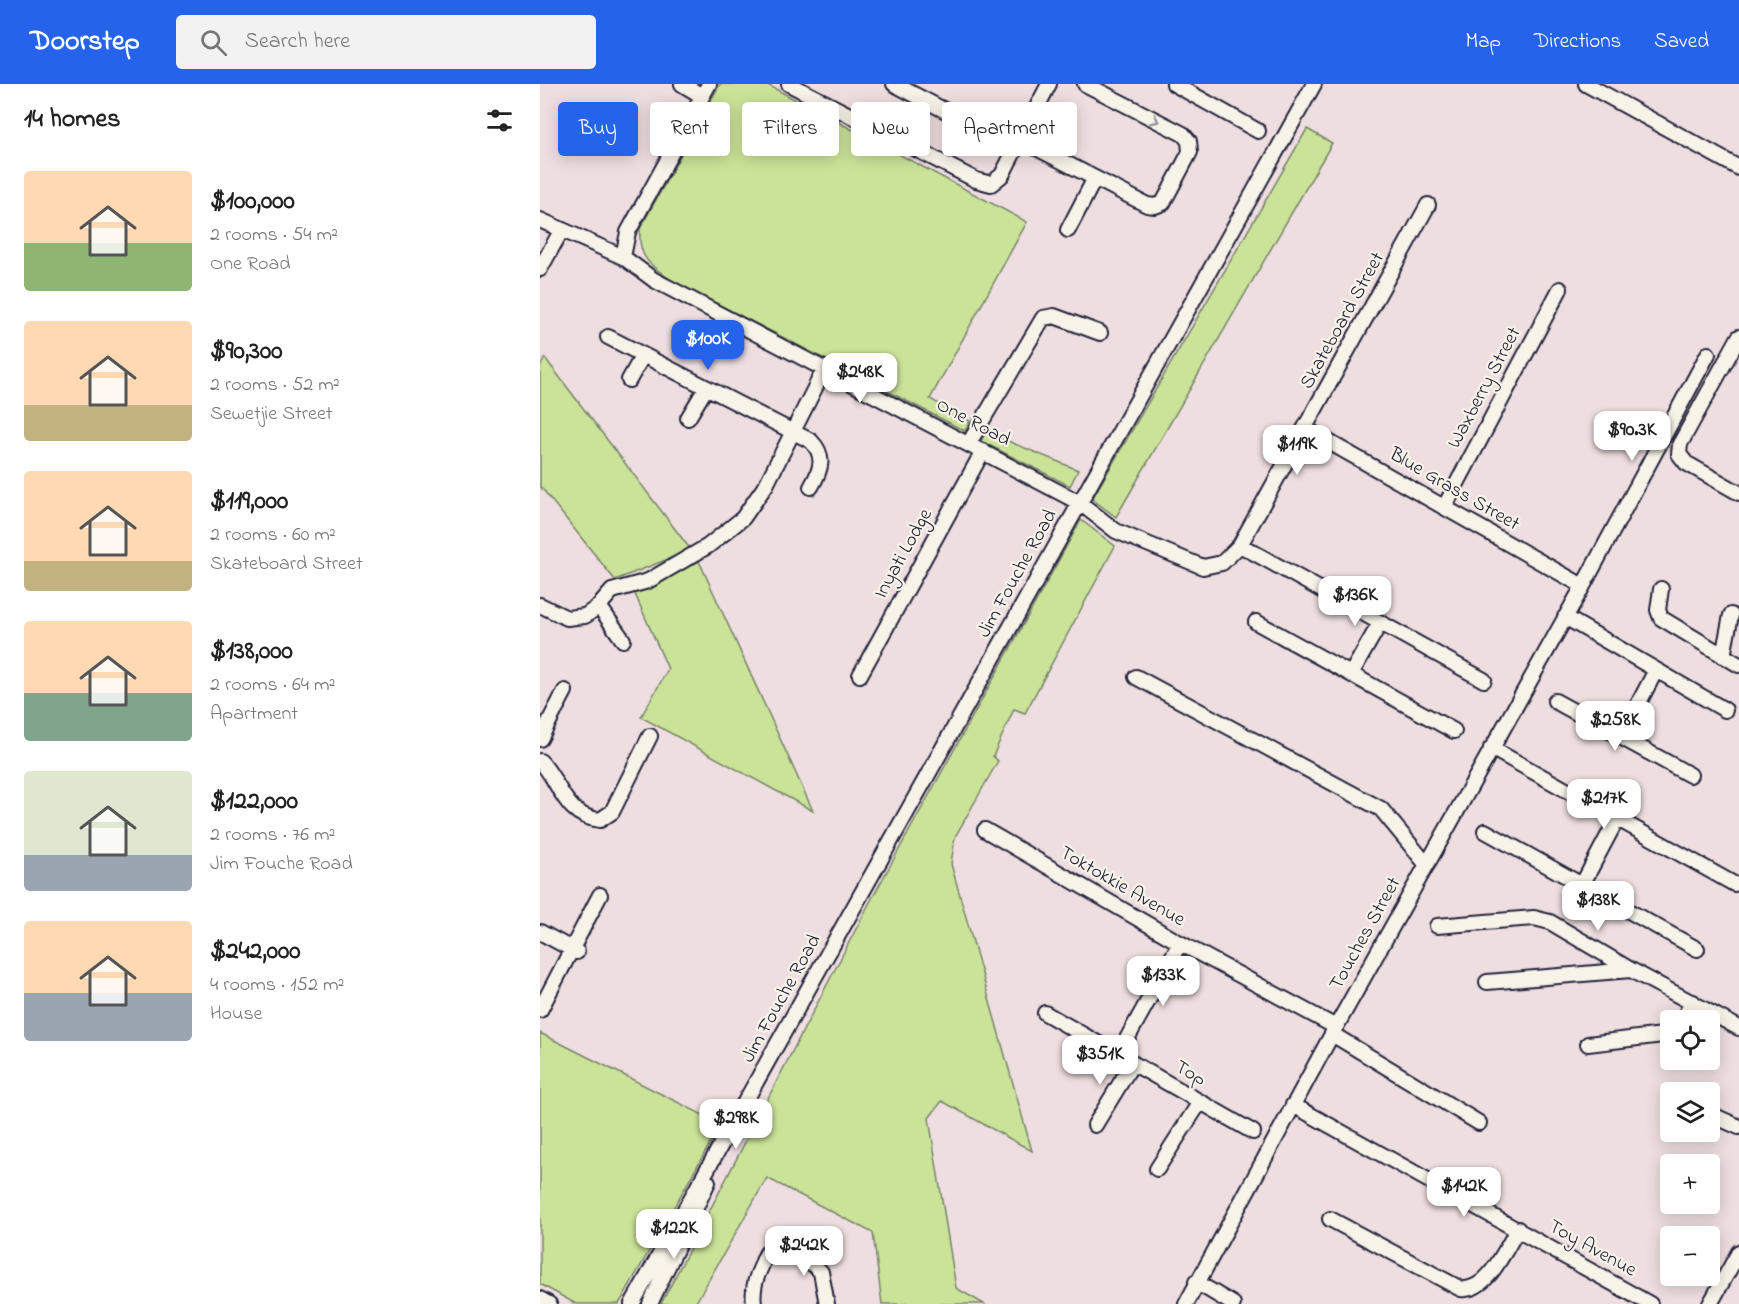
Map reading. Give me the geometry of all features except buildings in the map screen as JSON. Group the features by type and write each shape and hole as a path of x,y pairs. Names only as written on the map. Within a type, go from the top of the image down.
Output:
{"street":[{"path":"623,257 628,232 705,90 682,84"},
{"path":"789,84 985,183 998,181 1013,156"},
{"path":"894,84 942,109"},
{"path":"1040,102 1049,84"},
{"path":"1053,156 1147,205 1160,205 1166,200 1190,148 1189,141 1183,135 1085,84"},
{"path":"1174,84 1258,131"},
{"name":"Jim Fouche Road","path":"632,1304 1314,84"},
{"path":"1586,84 1739,168"},
{"path":"1068,230 1095,178"},
{"name":"Skateboard Street","path":"1080,503 1116,531 1203,567 1222,563 1240,545 1428,205"},
{"name":"One Road","path":"540,220 623,257 654,280 1080,503"},
{"path":"540,269 561,231"},
{"name":"Waxberry Street","path":"1445,506 1560,289"},
{"path":"969,443 1043,318 1054,316 1100,333"},
{"path":"608,337 811,441 819,449 822,458 817,477 811,487"},
{"path":"1739,337 1680,444 1679,454 1686,463 1739,493"},
{"name":"Touches Street","path":"1186,1304 1334,1030 1583,586 1708,354"},
{"path":"629,380 643,355"},
{"path":"540,605 567,618 585,616 599,606 612,591 648,580 708,546 743,518 766,485 825,368"},
{"path":"687,418 706,388"},
{"name":"Blue Grass Street","path":"1306,429 1583,586"},
{"name":"Inyati Lodge","path":"860,675 983,451"},
{"path":"1240,545 1484,680"},
{"path":"1661,589 1658,610 1661,618 1729,648"},
{"path":"599,606 623,640"},
{"path":"1731,615 1729,648 1739,665"},
{"path":"1565,617 1725,710"},
{"path":"1256,622 1454,731"},
{"path":"1351,674 1380,622"},
{"path":"1621,737 1656,670"},
{"path":"1136,677 1381,809 1427,864"},
{"path":"540,739 565,691"},
{"path":"1555,701 1690,774"},
{"path":"540,761 548,769 564,799 590,819 600,820 612,812 650,736"},
{"path":"1491,748 1734,884"},
{"path":"1582,885 1617,819"},
{"name":"Toktokkie Avenue","path":"986,830 1334,1030 1479,1123"},
{"path":"1485,831 1697,949"},
{"path":"540,1010 575,951 600,895"},
{"path":"1437,926 1542,919 1739,1028"},
{"path":"540,932 575,951"},
{"path":"1118,1055 1180,943"},
{"path":"1487,982 1631,970"},
{"path":"1688,1010 1693,1002"},
{"name":"Top","path":"1045,1013 1253,1132"},
{"path":"1588,1044 1660,1035"},
{"path":"1095,1125 1132,1064"},
{"name":"Jim Fouche Road","path":"650,1304 756,1083"},
{"path":"1157,1168 1200,1102"},
{"name":"Toy Avenue","path":"1293,1106 1650,1304"},
{"path":"1720,1118 1739,1127"},
{"path":"1330,1219 1461,1289 1467,1290 1481,1284 1518,1229"},
{"path":"754,1304 753,1288 761,1265 770,1250 779,1249 798,1254 821,1272 825,1279 827,1304"},
{"path":"1710,1304 1739,1252"},
{"path":"1196,1282 1233,1304"},
{"path":"540,1299 549,1304"}],"green space":[{"path":"720,84 766,84 800,102 742,102 742,156 839,156 839,123 851,129 851,156 902,156 1027,222 930,399 970,421 965,431 671,280 646,259 641,247 640,229 680,156 730,156 730,102 710,102"},
{"path":"1307,129 1332,143 1116,517 1092,499"},
{"path":"545,358 691,550 615,580 540,486 540,367"},
{"path":"986,432 1078,470 1070,486 981,441"},
{"path":"1081,520 1115,546 1025,713 1014,709 993,756 998,761 955,837 951,864 1032,1151 942,1101 929,1118 956,1288 984,1304 882,1304 873,1233 767,1178 695,1304 661,1304 870,902"},
{"path":"699,561 813,811 641,717 668,669 635,594"},
{"path":"540,1033 721,1124 619,1304 576,1304 540,1284"}]}
